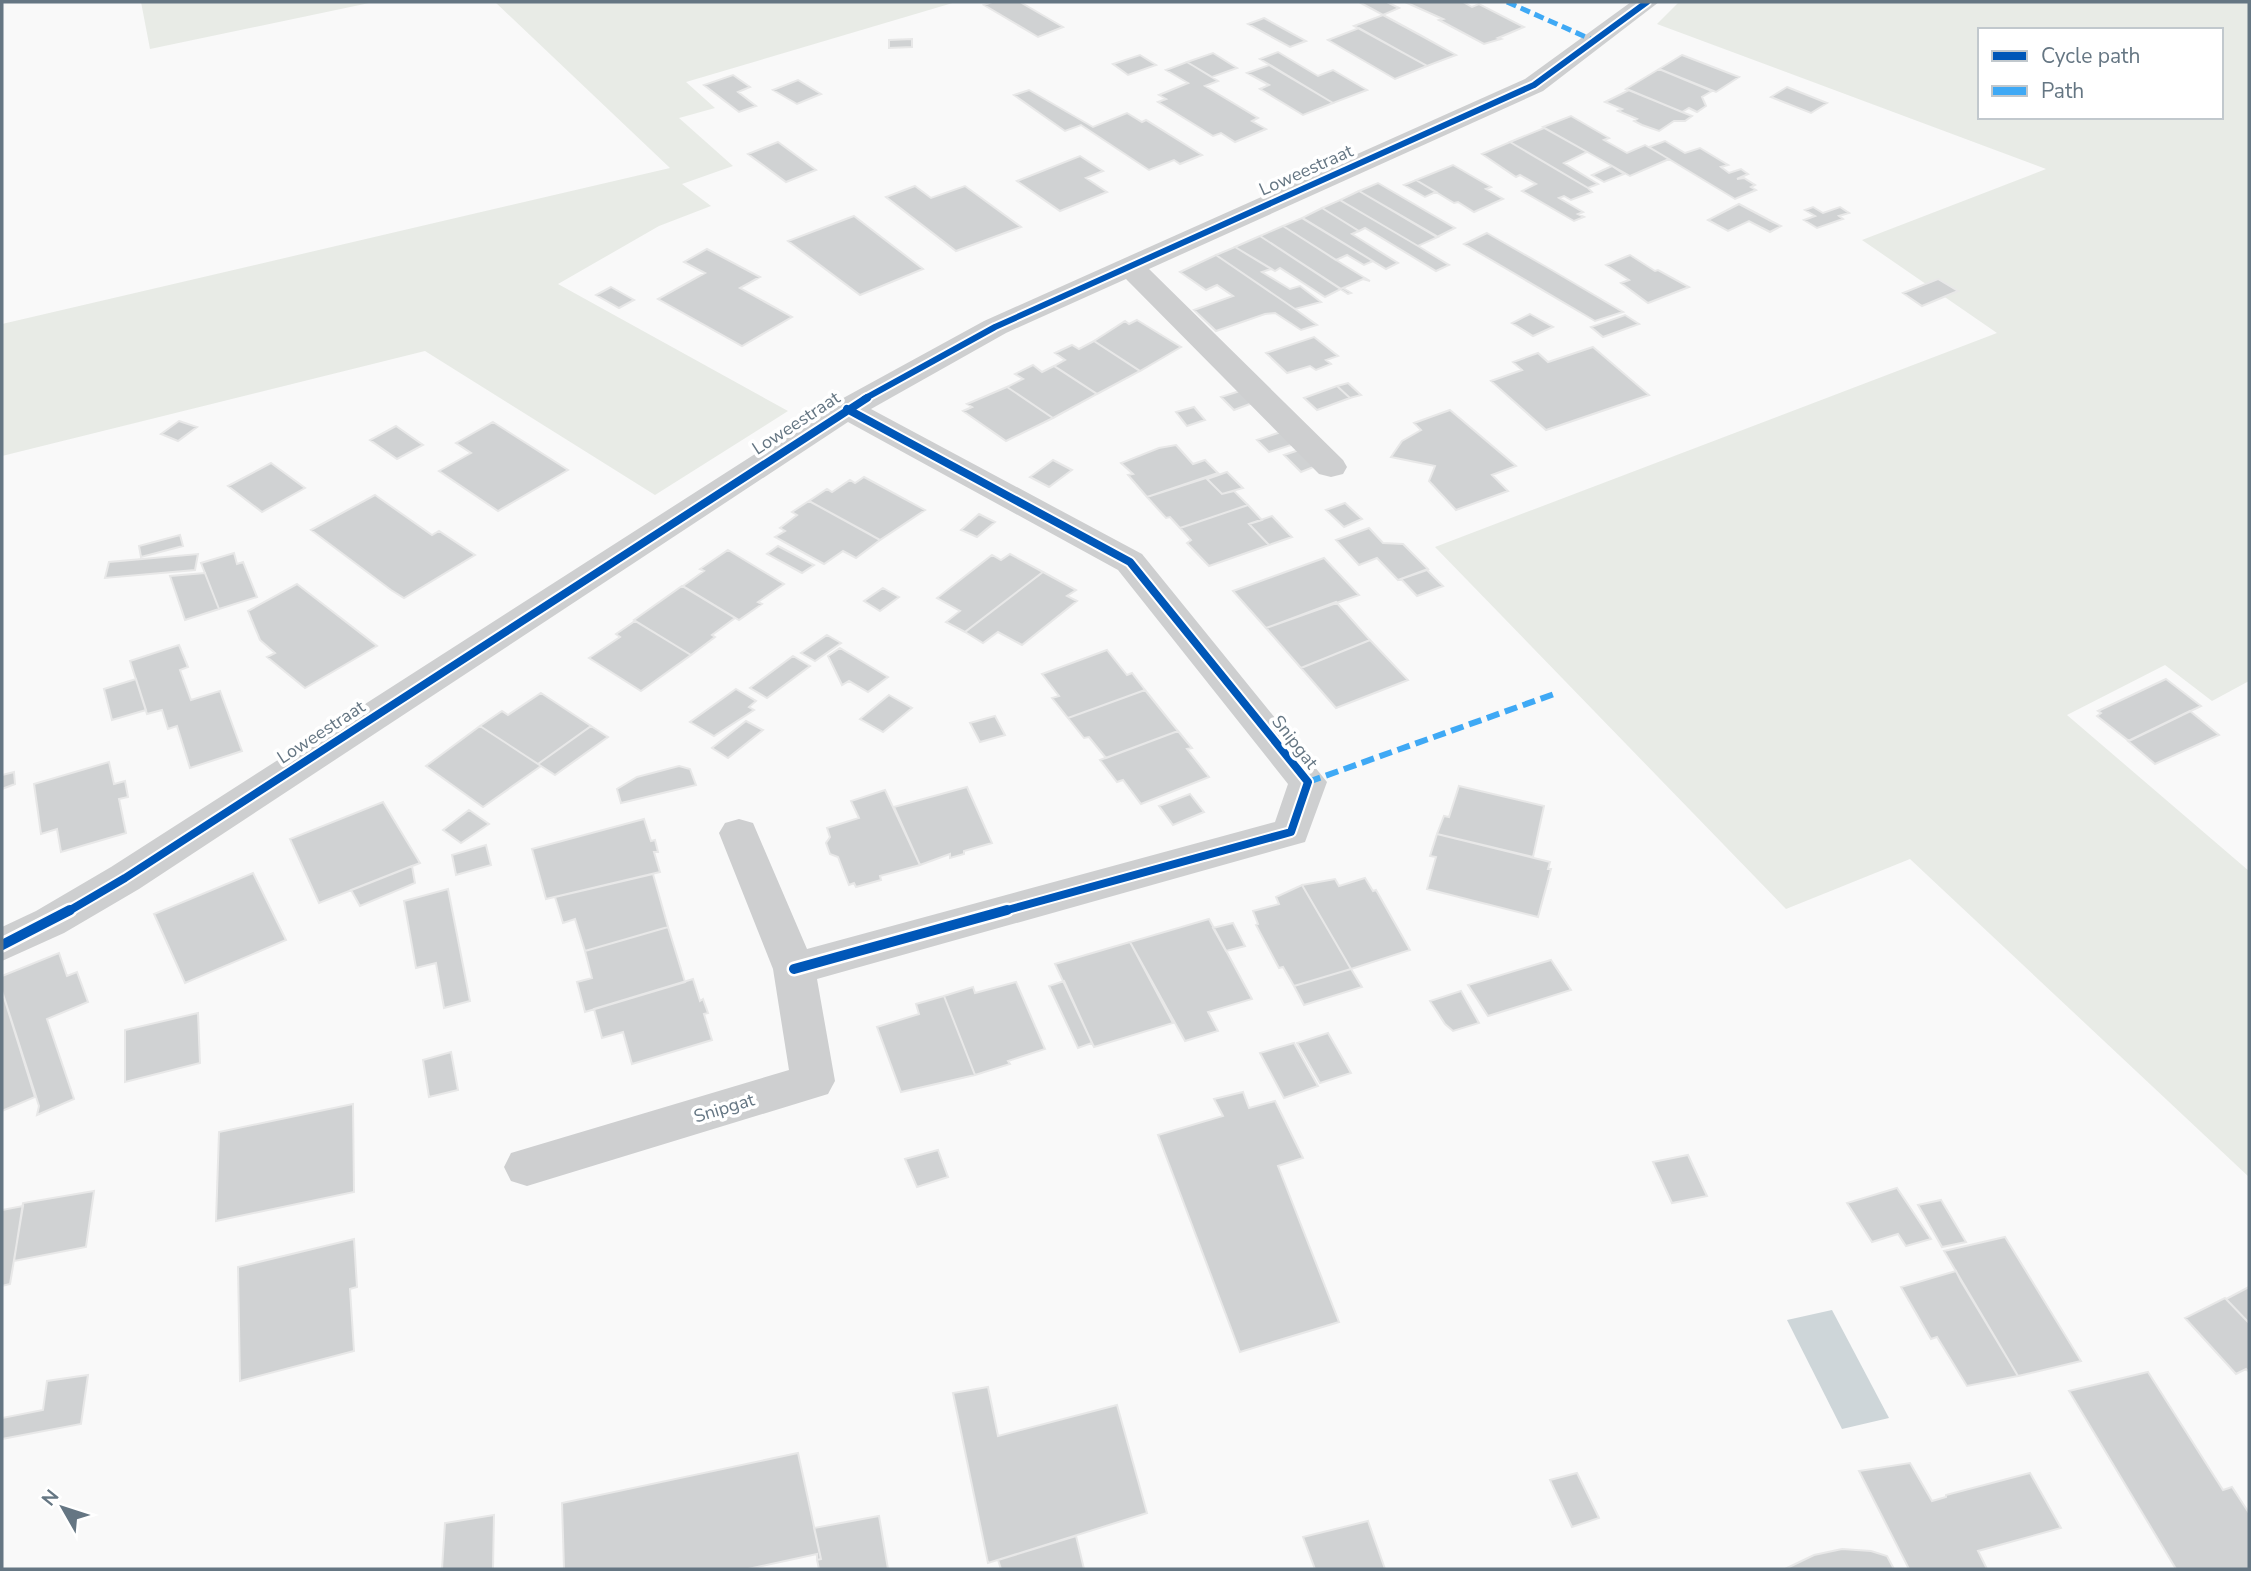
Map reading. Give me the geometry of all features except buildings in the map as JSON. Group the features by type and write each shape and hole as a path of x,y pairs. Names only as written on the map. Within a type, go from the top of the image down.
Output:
{"street":[{"name":"Loweestraat","path":"2,945 50,922 125,878 847,409 995,327 1534,85 1647,2"},
{"path":"1130,267 1331,467"},
{"name":"Snipgat","path":"794,969 1291,832 1308,782 1130,562 847,409"},
{"name":"Snipgat","path":"527,1167 813,1082 794,969 739,833"}],"shaded area":[{"path":"141,2 374,2 150,49"},
{"path":"495,2 956,2 686,82 715,108 679,118 733,166 682,184 711,206 659,226 558,284 788,411 655,495 425,351 2,456 2,324 670,168"},
{"path":"1679,2 2249,2 2249,681 2212,701 2165,665 2067,715 2249,871 2249,1177 1910,859 1786,909 1435,547 1997,333 1862,240 2046,169 1657,24"},
{"path":"1832,1310 1889,1418 1842,1429 1787,1320"}],"marked path":[{"path":"1507,2 1595,41"},
{"path":"1308,782 1557,693"}],"cycle path":[{"path":"2,945 50,922 125,878 847,409 995,327 1534,85 1647,2"},
{"path":"794,969 1291,832 1308,782 1130,562 847,409"}]}
